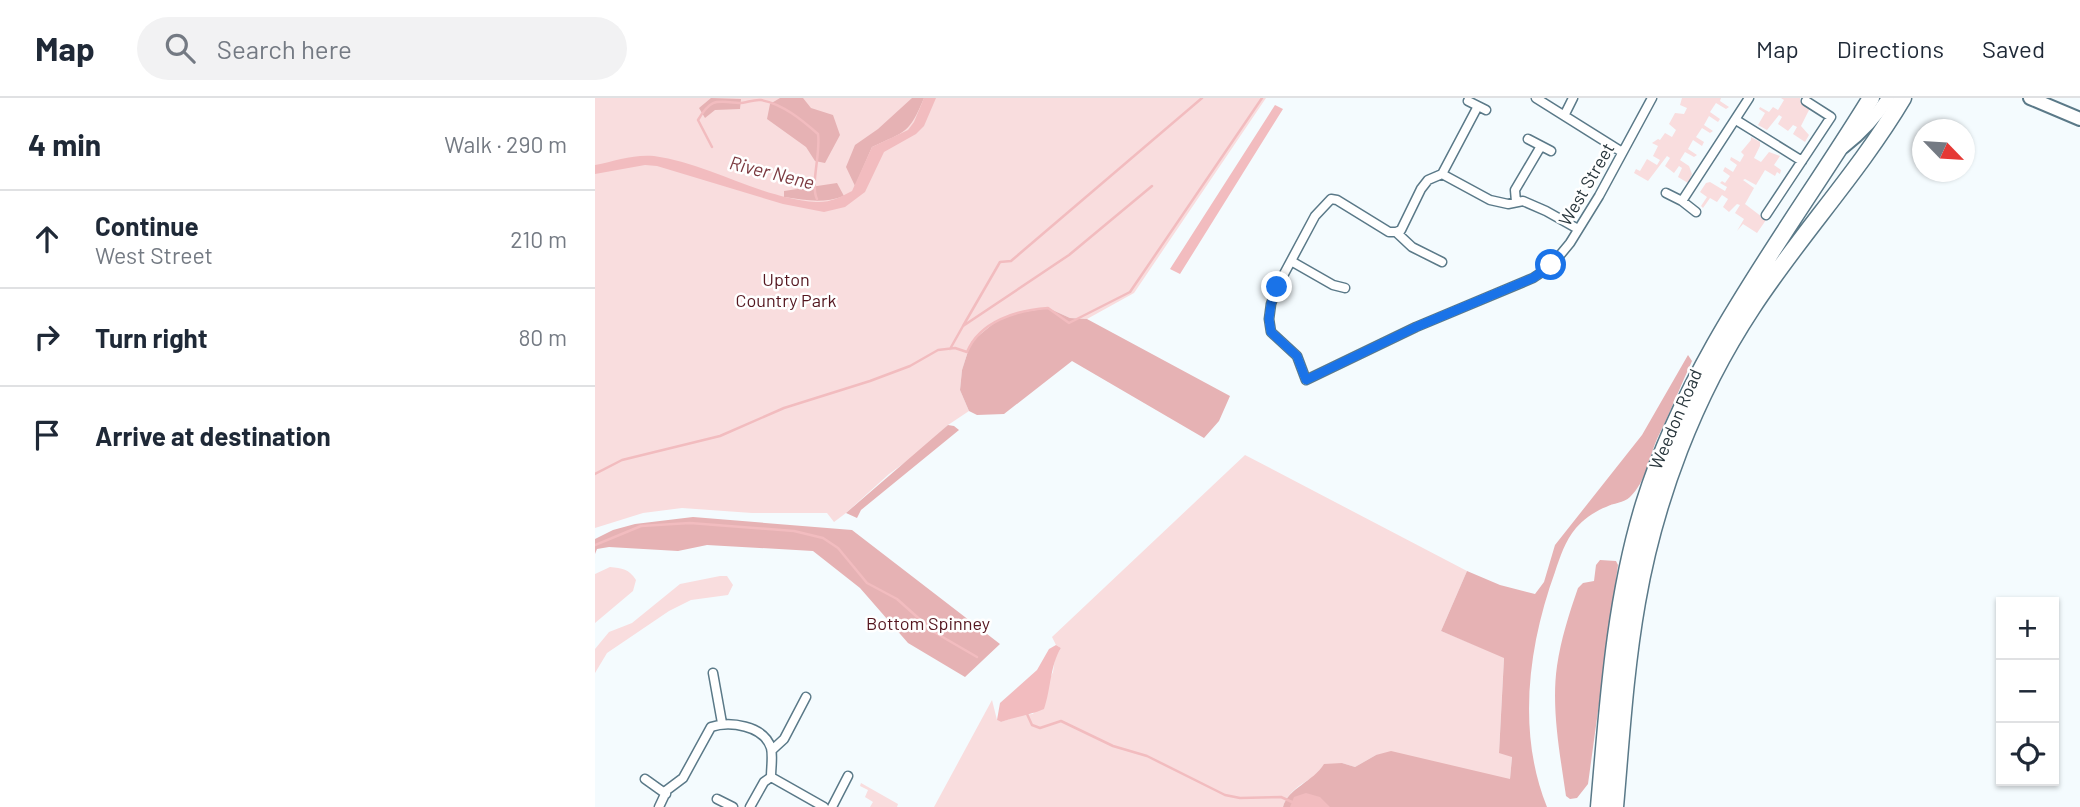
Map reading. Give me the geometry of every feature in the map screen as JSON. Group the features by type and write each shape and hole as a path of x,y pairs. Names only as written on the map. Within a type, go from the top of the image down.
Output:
{"highway":[{"name":"Weedon Road","path":"1599,807 1619,610 1637,530 1657,466 1706,357 1871,98"},
{"name":"Weedon Road","path":"1615,807 1625,692 1639,592 1664,495 1693,420 1714,374 1751,309 1870,148 1903,98"}],"street":[{"path":"1536,98 1622,152"},
{"path":"1565,114 1573,98"},
{"name":"West Street","path":"1291,261 1277,287 1269,319 1271,332 1297,356 1306,380 1416,327 1533,278 1561,256 1652,98"},
{"path":"1682,201 1749,98"},
{"name":"Weedon Road","path":"1840,149 1860,134 1880,112 1888,98"},
{"path":"2030,98 2080,119"},
{"path":"1345,288 1333,285 1291,261 1315,216 1331,199 1389,232 1401,230 1428,180 1442,174 1482,108 1468,101"},
{"path":"1766,215 1831,117 1806,101"},
{"path":"1736,120 1802,160"},
{"path":"1528,139 1551,151"},
{"path":"1516,202 1515,190 1541,146"},
{"path":"1442,174 1490,200 1508,204 1523,201 1578,229"},
{"path":"1666,193 1696,212"},
{"path":"1395,232 1412,247 1441,262"},
{"path":"713,673 722,723"},
{"path":"772,750 784,739 806,697"},
{"path":"659,807 666,794 683,779 711,727 722,723 738,724 768,740 772,750 771,777"},
{"path":"831,807 848,776"},
{"path":"750,807 764,782 771,777"},
{"path":"771,777 824,807"},
{"path":"645,779 666,794"},
{"path":"717,799 733,807"}],"green space":[{"name":"Upton Country Park","path":"595,98 1266,98 1134,293 1087,319 1070,318 1048,308 1011,314 994,323 971,342 962,370 960,390 969,411 948,425 834,522 827,513 752,513 682,508 643,513 595,528"},
{"path":"711,98 741,99 740,109 715,110 705,118 699,108"},
{"path":"780,98 803,98 811,108 833,115 840,135 825,163 815,161 806,147 767,119 770,104"},
{"path":"912,98 924,98 914,119 899,134 872,147 855,186 846,167 855,145 878,129"},
{"path":"1682,98 1721,98 1720,101 1729,107 1726,109 1716,103 1710,112 1720,119 1718,122 1709,116 1704,125 1713,131 1710,133 1702,128 1696,137 1704,142 1702,146 1693,140 1688,149 1697,155 1694,157 1685,152 1680,160 1689,166 1692,174 1688,183 1678,177 1682,168 1679,166 1674,173 1665,166 1670,158 1667,156 1648,181 1634,173 1636,169 1640,171 1647,159 1657,165 1660,160 1653,156 1658,146 1652,143 1660,140 1665,133 1672,137 1676,130 1669,124 1675,113 1684,114 1687,108 1680,105"},
{"path":"1781,98 1800,98 1800,101 1810,108 1801,126 1809,135 1805,142 1793,134 1797,127 1793,125 1788,131 1778,124 1782,117 1779,115 1767,130 1758,125 1765,113 1760,107 1769,112 1773,107 1778,110 1784,100"},
{"path":"1751,137 1760,142 1754,158 1761,162 1769,152 1780,156 1774,165 1781,170 1780,174 1777,172 1775,176 1765,170 1756,185 1743,180 1754,188 1745,204 1766,220 1757,233 1743,224 1737,231 1744,219 1735,213 1740,205 1737,204 1729,212 1723,207 1728,199 1722,195 1717,202 1710,198 1703,208 1701,206 1707,197 1700,192 1706,183 1710,182 1725,191 1727,187 1720,183 1725,183 1730,176 1723,171 1725,167 1733,172 1737,165 1730,160 1731,157 1740,162 1744,155 1741,152"},
{"path":"837,183 844,196 821,201 784,197 784,191"},
{"path":"1048,308 1070,318 1087,319 1230,396 1219,421 1204,438 1072,361 1004,414 977,415 969,411 960,390 962,370 971,342 994,323 1011,314"},
{"path":"1688,355 1692,361 1640,484 1628,499 1598,511 1576,528 1563,549 1546,600 1533,659 1529,720 1538,779 1547,807 1283,807 1290,795 1314,776 1324,764 1342,763 1355,767 1376,755 1391,751 1510,779 1512,757 1499,753 1504,658 1441,631 1467,571 1500,585 1535,594 1544,582 1555,545 1642,435"},
{"path":"948,425 959,430 861,510 857,518 846,513"},
{"path":"1245,455 1467,571 1441,631 1504,657 1499,752 1512,756 1510,780 1460,768 1376,755 1355,767 1342,763 1316,776 1292,792 1283,807 934,807 992,700 997,720 1001,722 1033,714 1061,648 1052,637"},
{"name":"Bottom Spinney","path":"693,517 852,530 1000,644 965,677 908,643 860,588 813,551 707,545 678,551 609,547 597,549 595,554 595,539 613,530 635,524"},
{"path":"1600,560 1616,561 1618,565 1588,784 1577,798 1570,799 1566,796 1557,731 1557,666 1578,588 1583,583 1594,581 1596,565"},
{"path":"610,567 631,573 636,580 633,591 595,623 595,574"},
{"path":"727,576 733,585 728,595 691,600 669,611 607,653 595,673 595,649 609,632 632,623 680,584"},
{"path":"861,783 898,804 897,807 870,807 873,802 865,797 868,790 860,786"}],"shaded area":[{"path":"924,98 936,98 924,126 916,134 884,152 865,192 845,207 824,212 783,204 657,166 645,165 595,174 595,165 632,157 654,156 695,166 775,194 816,202 830,201 852,191 872,147 908,130"},
{"path":"1275,105 1283,109 1180,274 1170,269"},
{"path":"1056,645 1061,648 1044,709 1001,722 997,720 1000,703 1037,670 1049,649"},
{"path":"1306,793 1320,797 1330,807 1290,807 1294,797"}],"waterway":[{"path":"963,326 1000,262 1011,261 1202,98"},
{"path":"595,474 622,460 720,436 784,408 910,366 938,350 955,348 967,352 981,332 1012,315 1048,308 1069,323 1130,292 1262,98"},
{"name":"River Nene","path":"712,147 698,120 711,104 758,100 777,105 818,134 815,186 817,199"},
{"path":"950,349 963,326 1069,255 1152,186"},
{"path":"595,545 641,526 690,523 794,531 823,538 838,548 867,583 897,599 934,632 977,657"},
{"path":"1027,714 1032,725 1040,728 1061,721 1113,746 1147,756 1225,795 1240,798 1281,797 1292,802"}],"route":[{"path":"1277,287 1269,319 1271,332 1297,356 1306,380 1416,327 1533,278 1551,265"}]}
